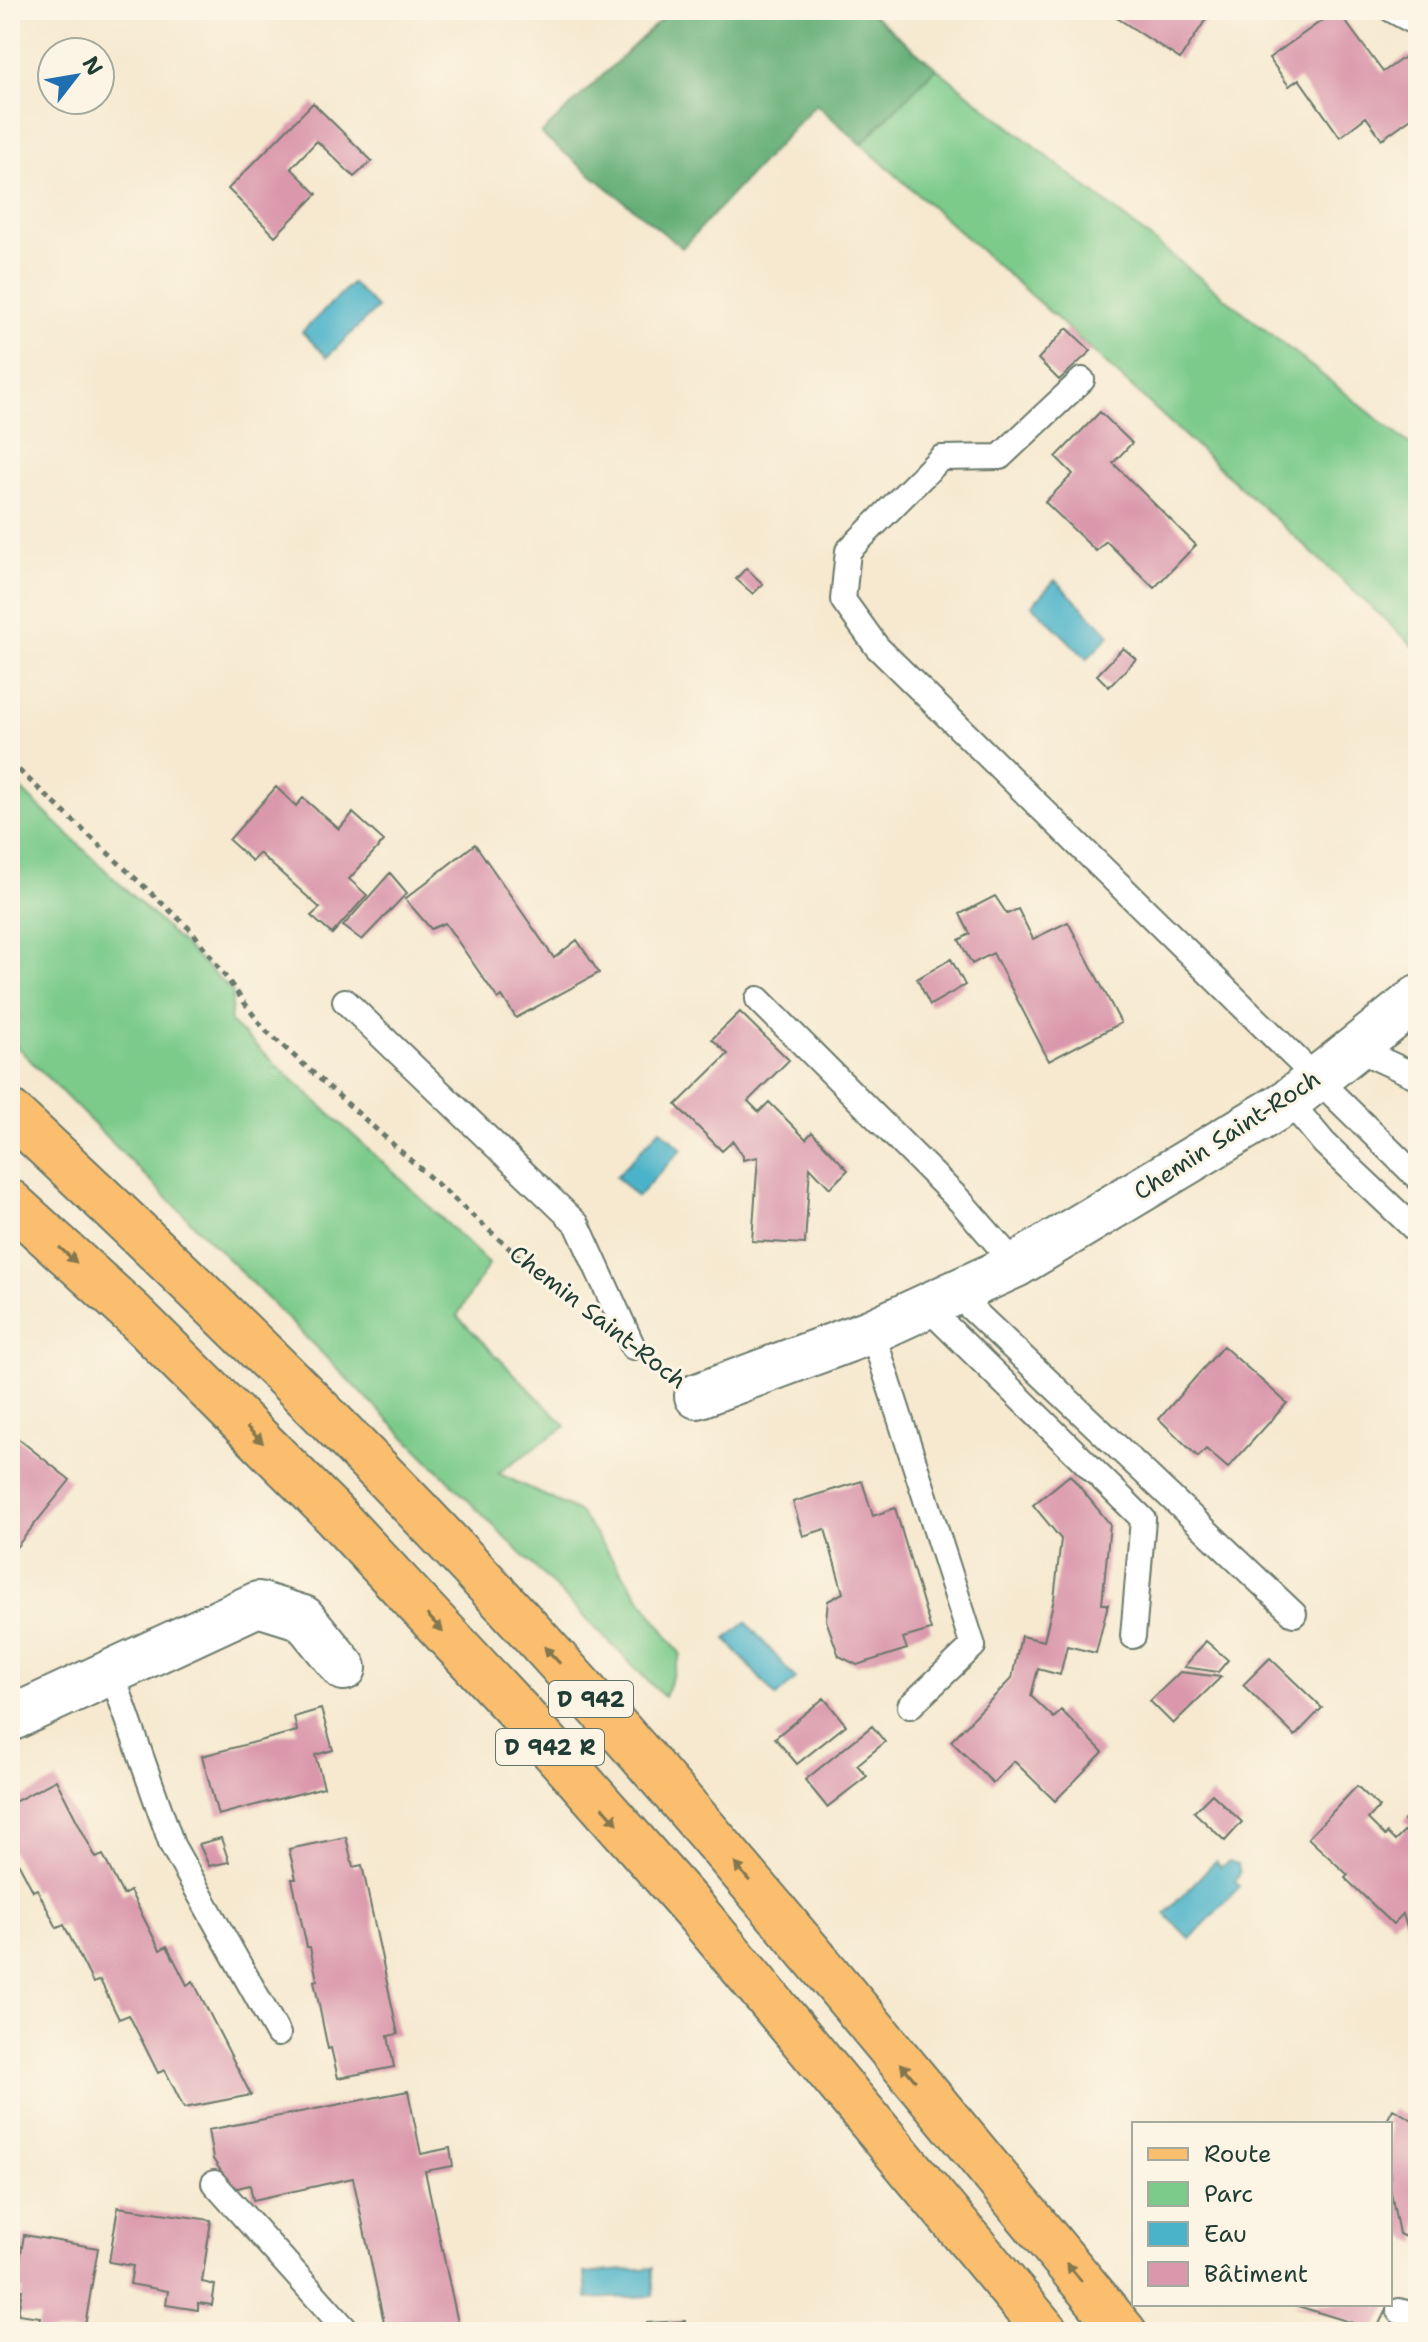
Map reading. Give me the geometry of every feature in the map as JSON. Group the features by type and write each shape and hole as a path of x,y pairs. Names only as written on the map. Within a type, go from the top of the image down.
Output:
{"main road":[{"name":"D 942","path":"10,1112 172,1263 370,1461 550,1653 743,1873 1124,2332"},
{"name":"D 942 R","path":"10,1202 133,1314 328,1508 519,1712 696,1912 1046,2332"}],"street":[{"name":"Chemin Saint-Roch","path":"697,1396 872,1331 1016,1265 1303,1090 1418,998"},
{"path":"10,1719 258,1604 303,1618 344,1668"}],"lane":[{"path":"1392,10 1418,24"},
{"path":"1082,380 1000,457 941,458 848,551 843,600 877,647 1303,1090 1418,1178"},
{"path":"758,999 961,1202 1016,1265"},
{"path":"345,1001 577,1224 633,1347"},
{"path":"1355,1048 1418,1077"},
{"path":"1303,1090 1324,1143 1418,1232"},
{"path":"941,1301 1294,1614"},
{"path":"941,1301 1143,1519 1133,1636"},
{"path":"872,1331 973,1646 910,1706"},
{"path":"111,1671 172,1845 278,2034"},
{"path":"214,2183 348,2332"}],"path":[{"name":"Chemin Saint-Roch","path":"10,762 192,931 263,1028 572,1301"}],"green space":[{"path":"671,10 873,10 871,13 936,68 861,144 816,104 682,248 541,134"},
{"path":"936,68 1418,451 1418,650 1052,314 861,144"},
{"path":"10,779 233,992 230,1022 489,1264 457,1316 566,1426 498,1473 579,1512 681,1655 664,1697 10,1040"}],"water":[{"path":"352,283 377,308 327,357 302,332"},
{"path":"1055,580 1110,635 1087,659 1032,605"},
{"path":"660,1129 682,1149 637,1197 616,1177"},
{"path":"746,1622 796,1679 776,1697 726,1639"},
{"path":"1215,1861 1220,1867 1229,1861 1238,1864 1240,1873 1235,1881 1240,1886 1190,1939 1165,1914"},
{"path":"653,2268 653,2296 587,2299 585,2273"}],"building":[{"path":"1105,10 1212,10 1180,59"},
{"path":"1337,10 1383,72 1409,54 1418,66 1418,113 1382,139 1366,117 1340,137 1299,79 1289,86 1269,58"},
{"path":"313,103 372,161 354,177 317,141 291,168 317,194 275,236 228,189"},
{"path":"1067,328 1091,351 1059,380 1038,359"},
{"path":"1100,412 1132,443 1113,463 1196,545 1154,588 1106,541 1096,551 1045,502 1073,474 1056,457"},
{"path":"746,568 763,584 753,594 736,579"},
{"path":"1123,648 1136,659 1109,687 1097,675"},
{"path":"276,787 296,806 303,798 339,829 353,813 384,841 349,879 367,895 332,934 311,916 320,908 259,853 252,861 229,840"},
{"path":"475,844 554,958 577,940 599,973 516,1018 502,996 498,999 445,923 431,929 405,899"},
{"path":"390,873 407,893 362,940 343,926"},
{"path":"995,896 1007,914 1018,909 1033,939 1068,922 1121,1023 1049,1061 993,953 972,964 959,940 970,934 960,914"},
{"path":"951,959 965,985 930,1005 917,979"},
{"path":"740,1012 789,1060 748,1101 759,1112 769,1102 806,1139 812,1132 848,1170 830,1188 810,1167 805,1244 752,1241 758,1157 743,1160 733,1141 722,1151 676,1105 728,1054 712,1039"},
{"path":"1223,1346 1287,1403 1228,1468 1206,1449 1198,1457 1159,1419"},
{"path":"15,1436 70,1480 10,1555 10,1442"},
{"path":"1070,1475 1110,1524 1102,1604 1108,1604 1096,1653 1067,1646 1060,1675 1038,1669 1031,1696 1054,1718 1061,1710 1103,1752 1055,1801 1014,1761 993,1783 951,1741 1012,1678 1021,1636 1044,1641 1054,1599 1061,1539 1033,1505"},
{"path":"862,1481 873,1516 895,1508 931,1630 903,1638 907,1649 857,1665 839,1656 826,1620 828,1601 843,1593 825,1529 803,1536 793,1502"},
{"path":"1206,1641 1228,1660 1218,1672 1184,1667"},
{"path":"1270,1658 1322,1708 1295,1736 1243,1685"},
{"path":"1180,1672 1221,1677 1173,1724 1150,1701"},
{"path":"824,1698 846,1725 797,1764 775,1738"},
{"path":"321,1709 333,1750 315,1755 324,1787 218,1815 202,1756 297,1731 294,1717"},
{"path":"872,1726 885,1742 857,1765 867,1776 827,1807 805,1780"},
{"path":"56,1780 96,1858 103,1855 123,1895 130,1891 160,1950 167,1946 187,1985 193,1981 251,2095 184,2108 165,2070 158,2073 129,2015 119,2019 100,1980 93,1983 64,1925 57,1928 37,1889 33,1891 10,1847 10,1804"},
{"path":"1357,1786 1379,1807 1368,1819 1385,1836 1387,1833 1395,1841 1410,1826 1404,1821 1418,1806 1418,1939 1411,1941 1403,1914 1393,1924 1345,1878 1348,1875 1308,1838"},
{"path":"1212,1794 1242,1822 1225,1841 1194,1812"},
{"path":"346,1837 353,1867 362,1865 398,2034 388,2036 394,2067 338,2078 331,2048 328,2049 314,1981 317,1980 292,1879 296,1879 289,1849"},
{"path":"221,1838 229,1862 209,1866 199,1844"},
{"path":"408,2091 421,2154 450,2148 453,2166 425,2171 460,2332 412,2332 412,2329 386,2332 353,2178 253,2200 250,2185 233,2189 213,2159 208,2130"},
{"path":"1393,2109 1418,2123 1418,2243 1399,2234 1392,2198 1392,2122 1386,2122"},
{"path":"118,2207 211,2220 202,2282 215,2285 212,2305 198,2303 198,2310 166,2305 168,2291 130,2284 133,2266 109,2262"},
{"path":"24,2235 98,2248 84,2332 37,2332 40,2317 18,2314 22,2290 15,2289"},
{"path":"1298,2306 1388,2306 1376,2330"},
{"path":"685,2321 685,2332 648,2332 647,2323"}]}
